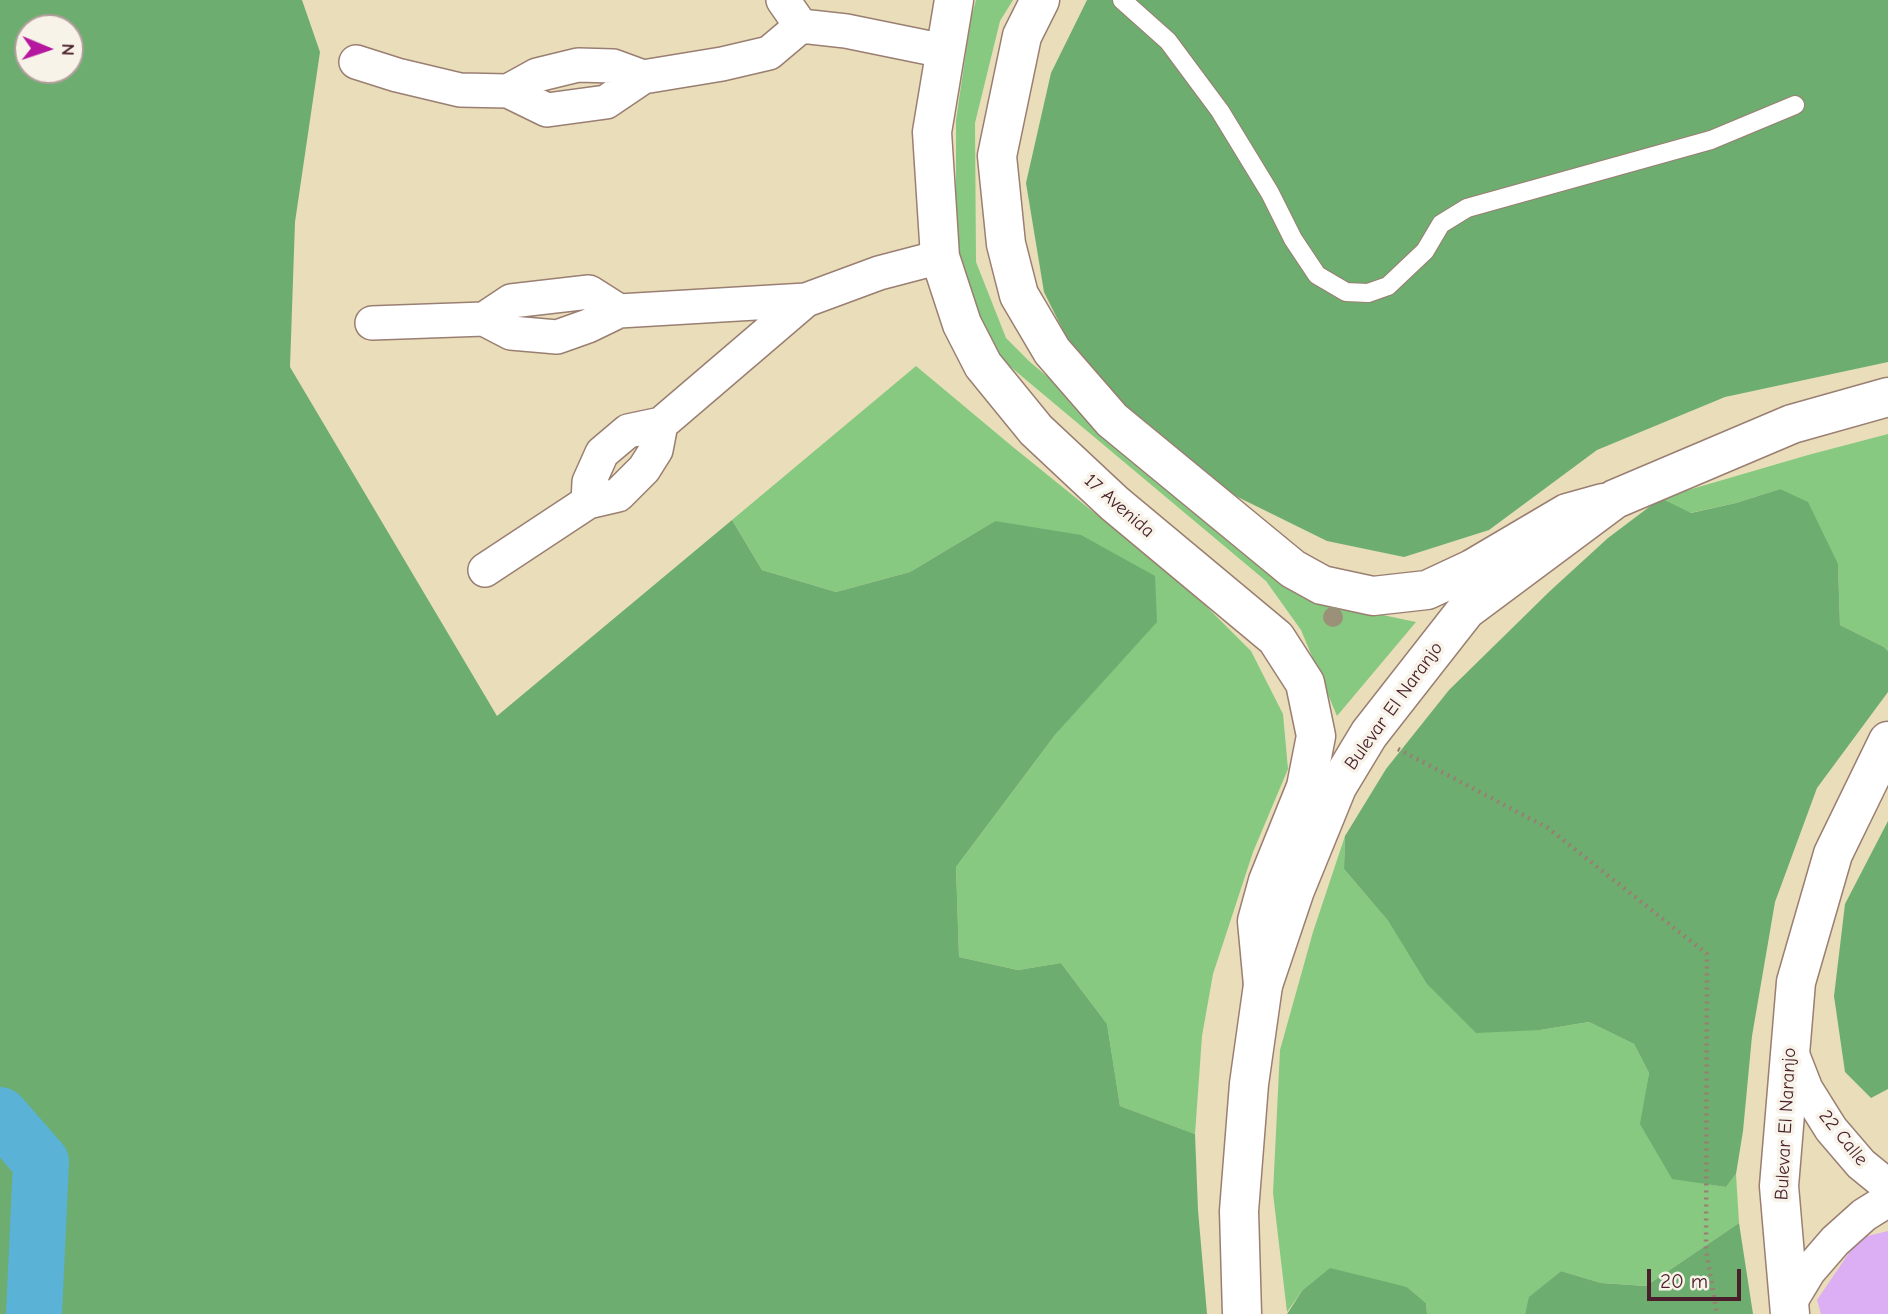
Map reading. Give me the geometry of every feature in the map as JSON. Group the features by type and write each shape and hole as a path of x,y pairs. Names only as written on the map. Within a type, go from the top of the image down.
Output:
{"main road":[{"name":"17 Avenida","path":"954,0 932,132 940,257 962,324 983,365 1036,430 1114,503 1276,638 1305,683 1316,736 1306,787 1268,881 1257,921 1263,985"},
{"path":"1040,0 1022,36 997,156 1006,244 1019,295 1052,352 1112,420 1293,569 1322,585 1373,596 1427,590 1472,569 1567,513 1615,499"},
{"name":"Bulevar El Naranjo","path":"1242,1314 1239,1211 1249,1084 1263,985 1295,890 1337,787 1369,734 1466,610 1615,499 1792,424 1888,397"},
{"name":"Bulevar El Naranjo","path":"1790,1309 1779,1186 1796,982 1833,854 1888,741"}],"street":[{"path":"356,62 460,90 508,91 537,75 578,65 612,66 643,77 769,53 792,13 846,31 944,51"},
{"path":"372,323 484,320 511,301 589,292 619,311 806,300 879,273 940,257"},
{"path":"485,569 588,502 618,495 644,469 656,450 661,424 806,300"},
{"name":"22 Calle","path":"1789,1046 1807,1089 1830,1129 1861,1164 1888,1186"},
{"path":"1790,1309 1810,1270 1835,1241 1864,1215 1888,1200"}],"lane":[{"path":"1122,0 1168,41 1220,111 1270,193 1293,239 1317,275 1346,292 1368,293 1388,286 1425,251 1441,224 1467,208 1711,140 1795,105"}],"path":[{"path":"1369,734 1548,828 1707,954 1706,1250 1717,1314"}],"green space":[{"path":"0,0 302,0 320,52 295,222 290,367 497,716 732,520 762,570 836,592 910,572 995,521 1081,535 1155,576 1157,622 1055,735 956,867 959,957 1018,970 1061,963 1107,1024 1120,1106 1195,1134 1207,1314 0,1314"},
{"path":"976,0 1013,0 1000,21 975,123 976,262 1006,338 1030,362 1112,431 1335,605 1416,622 1337,716 1301,630 1266,581 994,353 956,271 956,120"},
{"path":"1087,0 1888,0 1888,362 1725,397 1597,450 1489,530 1404,557 1327,541 1191,474 1099,403 1044,292 1026,183 1051,73"},
{"path":"916,366 1191,591 1251,651 1283,714 1288,769 1253,852 1213,974 1202,1036 1195,1134 1120,1106 1107,1024 1061,963 1018,970 959,957 956,867 1055,735 1156,622 995,521 910,572 836,592 762,570 732,520"},
{"path":"1888,434 1888,651 1840,625 1838,564 1780,489 1736,503 1690,513 1661,498 1808,455"},
{"path":"1780,489 1808,502 1838,564 1840,625 1888,651 1888,692 1817,788 1775,902 1752,1036 1736,1174 1726,1187 1672,1179 1640,1124 1649,1073 1634,1044 1589,1022 1540,1030 1476,1033 1427,984 1389,922 1344,869 1345,836 1386,769 1449,690 1608,538 1661,498 1691,513"},
{"path":"1888,821 1888,1089 1871,1098 1845,1072 1834,996 1845,904"},
{"path":"1345,836 1344,869 1389,922 1540,1030 1589,1022 1634,1044 1649,1073 1641,1124 1672,1178 1726,1187 1736,1174 1739,1223 1646,1286 1601,1283 1561,1271 1530,1297 1525,1314 1427,1314 1426,1303 1407,1287 1390,1284 1302,1291 1287,1312 1273,1193 1280,1050 1313,932"},
{"path":"1739,1223 1753,1314 1525,1314 1529,1297 1561,1271 1601,1283 1646,1286"},
{"path":"1330,1268 1407,1287 1426,1303 1427,1314 1287,1314 1302,1291"}],"building":[{"path":"1888,1231 1888,1314 1821,1314 1817,1300 1859,1238"}],"waterway":[{"path":"0,1115 41,1162 34,1314"}]}
